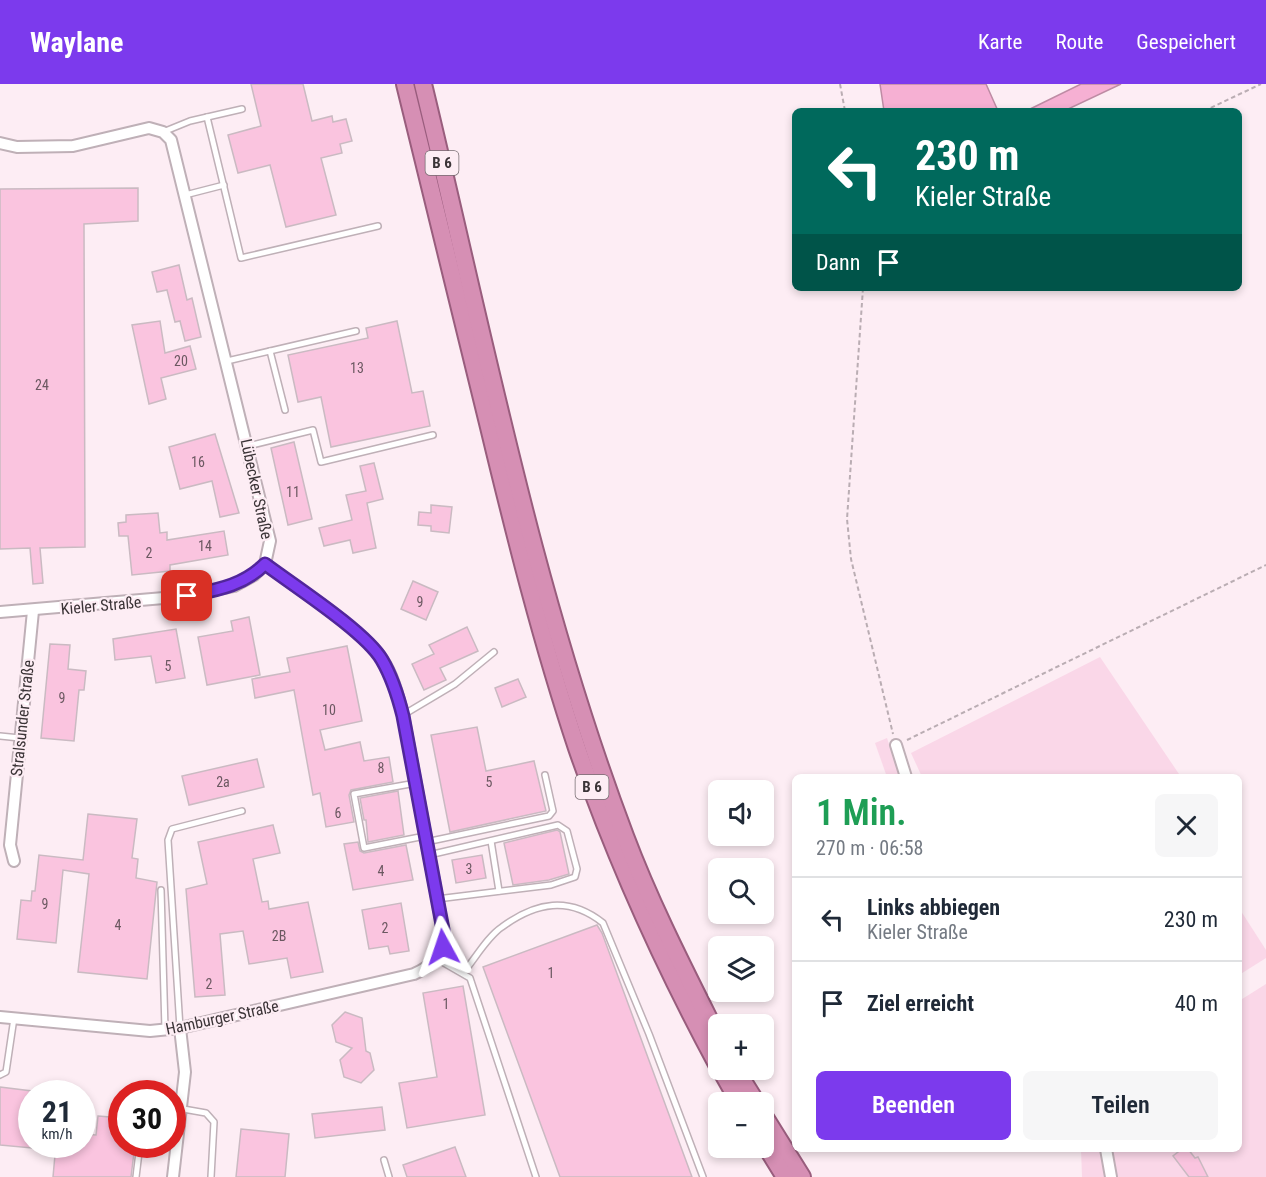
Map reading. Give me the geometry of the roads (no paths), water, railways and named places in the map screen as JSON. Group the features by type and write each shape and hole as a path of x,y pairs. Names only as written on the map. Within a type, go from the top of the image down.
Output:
{"highway":[{"path":"393,84 415,167 431,191"},
{"name":"B 6","path":"405,84 505,492 550,661 578,749 639,905 675,984 708,1046"},
{"name":"B 6","path":"424,85 522,503 592,742 625,837 651,899 708,1016"},
{"path":"774,1132 802,1177"},
{"path":"773,1158 785,1177"}],"street":[{"path":"0,143 16,147 45,148 73,146 149,128 163,132"},
{"name":"Lübecker Straße","path":"163,132 171,140 248,446 270,541 265,564 358,634 381,658 395,687 403,716 444,935 443,947 437,959"},
{"name":"Kieler Straße","path":"0,612 33,611 187,596 234,586 254,575 265,564"},
{"name":"Stralsunder Straße","path":"14,861 10,845 33,611"},
{"path":"896,745 905,774"},
{"name":"Hamburger Straße","path":"0,1017 150,1031 180,1028 414,974 428,968 437,959"},
{"path":"180,1028 185,1072 183,1080"},
{"path":"1107,1152 1111,1177"},
{"path":"172,1177 173,1158"}],"lane":[{"path":"163,132 207,117 243,109"},
{"path":"207,117 241,258 378,226"},
{"path":"185,195 224,185"},
{"path":"227,361 356,331"},
{"path":"270,351 285,410"},
{"path":"248,446 313,430 321,462 433,435"},
{"path":"403,716 455,684 494,651"},
{"path":"0,736 20,738"},
{"path":"416,783 354,794 364,848 549,816 553,811 545,775"},
{"path":"180,1028 168,840 172,829 242,811"},
{"path":"429,855 558,825 567,831 577,869 575,877 551,885 437,898"},
{"path":"491,841 499,891"},
{"path":"161,890 165,1029"},
{"path":"463,973 501,927 546,904 565,905 589,912 603,924 649,1034 703,1177"},
{"path":"437,959 470,978 536,1177"},
{"path":"0,1075 6,1072 14,1018"},
{"path":"186,1109 206,1113 214,1122 211,1177"},
{"path":"136,1177 138,1158"},
{"path":"384,1160 389,1177"}]}
